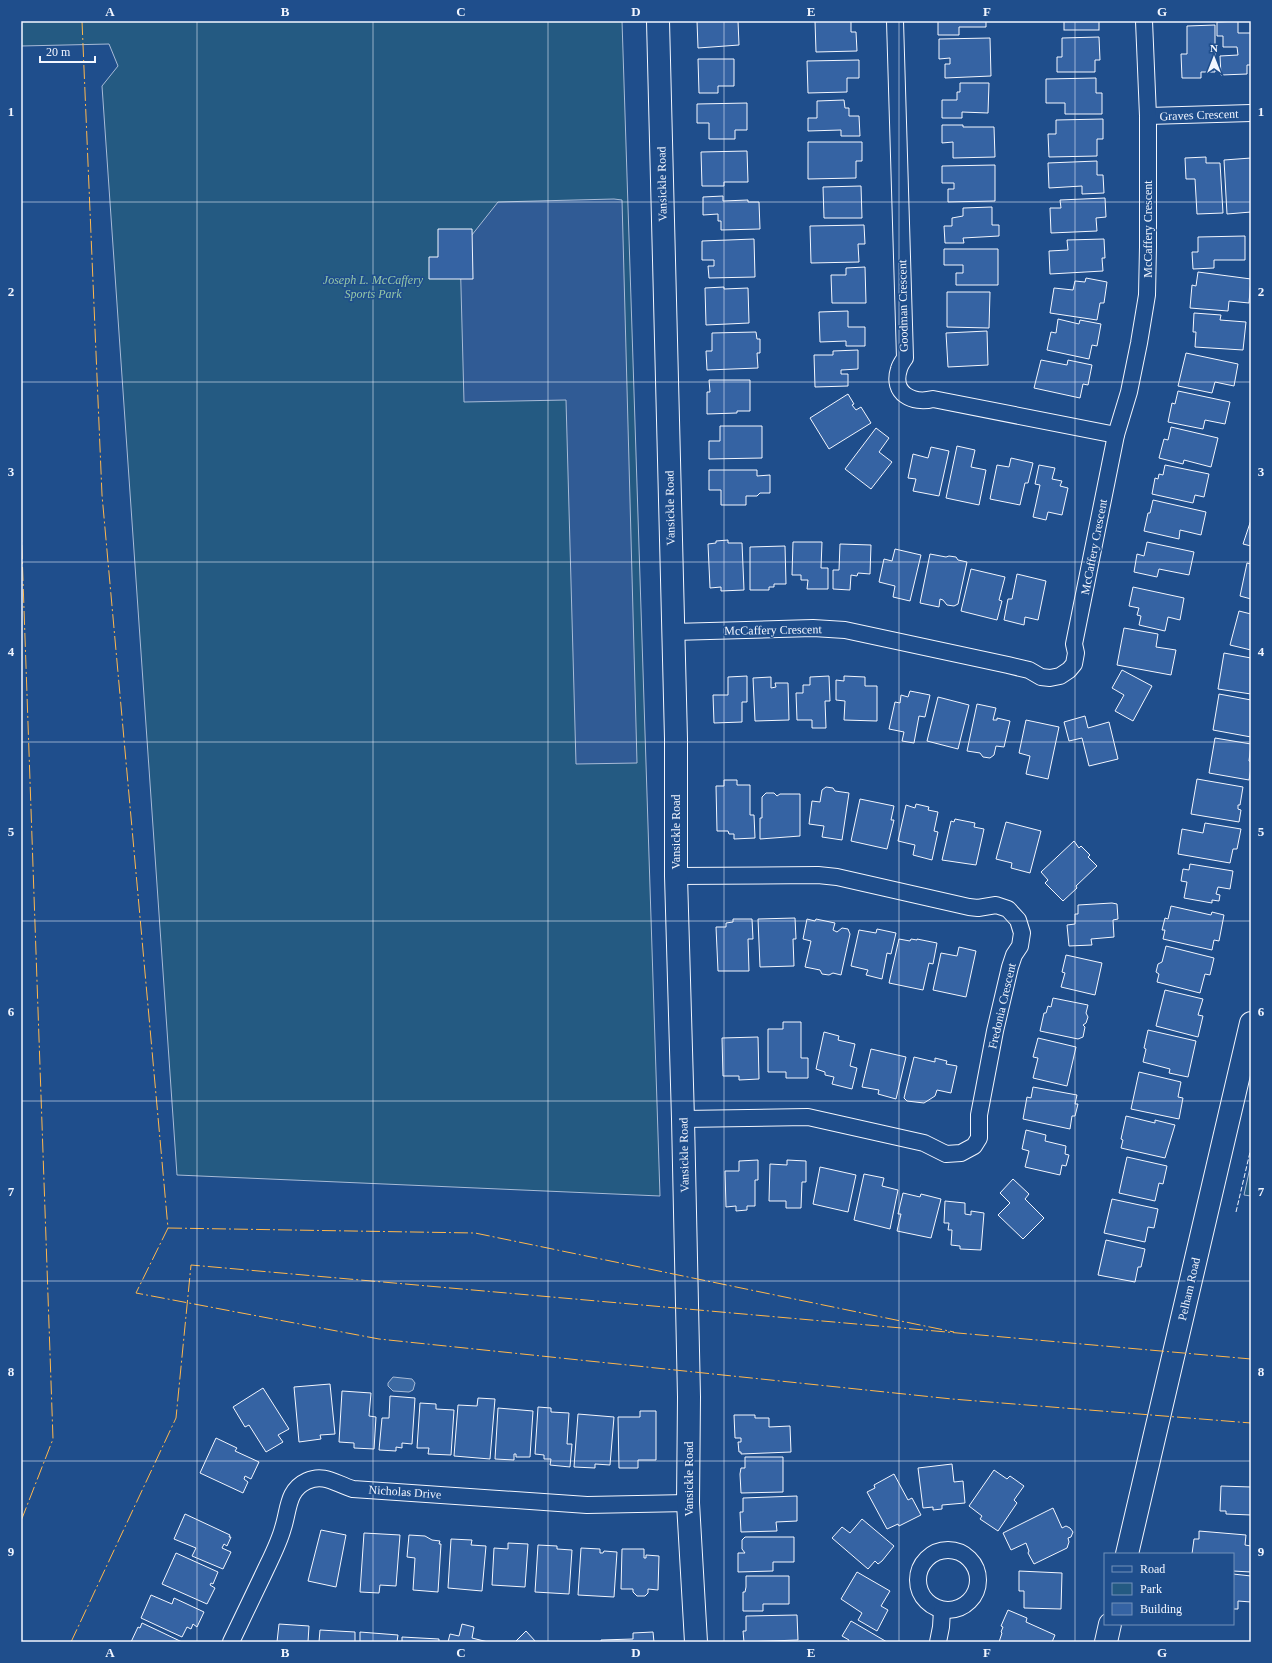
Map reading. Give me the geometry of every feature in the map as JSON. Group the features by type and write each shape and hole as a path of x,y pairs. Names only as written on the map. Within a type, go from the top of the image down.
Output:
{"street":[{"name":"Vansickle Road","path":"658,21 676,739 676,876 689,1397 688,1504 696,1642"},
{"name":"Goodman Crescent","path":"894,21 905,358 898,370 899,386 906,397 916,401 924,402 934,399 1116,435"},
{"name":"McCaffery Crescent","path":"673,632 813,628 845,630 1030,670 1041,678 1060,676 1069,670 1076,659 1074,644 1116,435 1129,392 1147,295 1148,116 1144,21"},
{"name":"Graves Crescent","path":"1148,116 1251,113"},
{"name":"Fredonia Crescent","path":"676,876 818,875 837,877 969,907 978,908 1002,906 1014,914 1021,926 1022,933 1020,946 1014,955 1010,967 995,1031 979,1116 979,1138 974,1146 967,1150 954,1154 946,1154 924,1143 808,1117 683,1119"},
{"name":"Pelham Road","path":"1127,1553 1251,1023"},
{"name":"Nicholas Drive","path":"231,1642 283,1530 291,1495 295,1488 307,1481 320,1477 353,1489 587,1505 688,1504"},
{"path":"938,1642 942,1610"},
{"path":"1106,1642 1110,1625"}],"green space":[{"name":"Joseph L. McCaffery Sports Park","path":"21,21 622,21 660,1196 177,1175 102,86 118,66 109,44 21,46"},
{"path":"1251,1163 1251,1196 1244,1195"}],"shaded area":[{"path":"622,200 637,763 576,764 566,400 464,402 460,250 498,202"},
{"path":"393,1377 412,1379 415,1383 413,1390 409,1392 393,1391 388,1386 388,1383"}],"building":[{"path":"697,21 738,21 739,45 698,48"},
{"path":"815,21 851,21 851,32 856,32 857,51 816,52"},
{"path":"938,21 986,21 986,27 959,27 959,35 938,35"},
{"path":"1064,21 1099,21 1099,30 1064,30"},
{"path":"1238,21 1238,33 1251,33 1251,65 1247,65 1247,74 1221,75 1220,56 1238,55 1237,47 1223,47 1223,36 1217,36 1217,22"},
{"path":"1215,25 1215,72 1201,72 1201,78 1182,78 1181,54 1187,54 1187,26"},
{"path":"1099,37 1100,60 1095,60 1095,72 1057,72 1057,57 1062,57 1062,38"},
{"path":"990,38 991,76 945,78 945,64 950,64 950,58 939,59 939,39"},
{"path":"698,59 734,59 734,86 718,86 718,93 699,93"},
{"path":"859,60 859,78 847,78 847,92 808,93 807,61"},
{"path":"1096,78 1096,93 1102,93 1102,114 1065,114 1065,103 1046,103 1046,79"},
{"path":"960,83 989,83 988,113 962,112 962,118 942,118 942,100 957,100 957,92 960,92"},
{"path":"844,100 845,108 849,108 849,116 859,116 860,136 841,136 841,130 808,131 808,118 817,118 817,101"},
{"path":"747,103 747,130 735,130 735,139 709,139 709,123 697,123 697,104"},
{"path":"1103,119 1103,139 1097,139 1097,156 1049,157 1048,134 1056,134 1056,120"},
{"path":"942,125 994,127 995,157 953,158 953,142 942,143"},
{"path":"808,142 862,142 862,161 856,161 856,178 808,179"},
{"path":"747,151 748,182 724,182 724,186 702,186 701,152"},
{"path":"1206,157 1206,163 1220,163 1223,213 1197,214 1195,179 1186,179 1185,158"},
{"path":"1251,158 1251,212 1227,214 1224,160"},
{"path":"1097,161 1097,175 1103,175 1104,193 1082,194 1082,186 1049,188 1048,163"},
{"path":"995,165 995,201 948,202 948,189 954,189 954,183 942,183 942,166"},
{"path":"861,186 862,218 824,218 823,187"},
{"path":"723,196 723,201 748,200 748,202 759,202 760,229 721,230 721,221 718,221 718,214 703,215 703,197"},
{"path":"1105,198 1106,217 1096,218 1097,231 1051,233 1050,208 1061,208 1060,200"},
{"path":"992,207 992,225 999,225 999,236 963,238 964,243 945,243 944,226 952,226 952,218 963,216 963,208"},
{"path":"864,225 865,244 858,244 859,262 811,263 810,226"},
{"path":"438,229 472,229 473,279 429,279 429,257 438,257"},
{"path":"1245,236 1245,260 1214,260 1214,268 1193,269 1192,252 1198,252 1198,237"},
{"path":"754,239 755,277 709,278 708,266 714,266 714,260 702,260 702,241"},
{"path":"1104,239 1105,258 1102,258 1103,271 1050,274 1049,251 1068,250 1067,240"},
{"path":"944,249 998,249 998,285 956,285 956,273 963,273 963,265 944,265"},
{"path":"865,267 866,303 832,303 831,275 846,275 846,268"},
{"path":"1198,272 1251,279 1249,303 1229,301 1228,311 1190,308 1192,285 1196,286"},
{"path":"1086,278 1107,282 1104,303 1100,303 1097,320 1050,313 1054,288 1073,290 1075,281 1085,282"},
{"path":"724,287 724,289 748,288 749,323 706,325 705,288"},
{"path":"947,292 990,292 989,328 947,327"},
{"path":"848,311 848,327 865,327 865,346 846,346 846,341 820,342 819,312"},
{"path":"1194,313 1221,315 1220,320 1246,322 1243,350 1195,347 1196,332 1193,332"},
{"path":"1058,319 1079,324 1080,320 1101,324 1097,346 1092,345 1089,359 1047,350 1051,332 1056,333"},
{"path":"987,331 988,365 948,367 946,333"},
{"path":"756,332 757,339 760,339 760,353 757,353 758,368 707,370 706,351 712,351 712,333"},
{"path":"858,350 858,369 841,370 841,374 848,374 848,386 815,387 814,355 833,355 833,351"},
{"path":"1186,353 1238,364 1234,386 1215,382 1212,393 1178,386"},
{"path":"1041,360 1067,365 1068,360 1092,365 1088,385 1083,384 1080,398 1034,388"},
{"path":"709,380 750,380 750,411 707,414 707,392 710,392"},
{"path":"1178,391 1230,402 1225,424 1205,420 1203,429 1168,422 1172,403 1175,404"},
{"path":"848,394 854,404 852,405 856,410 861,407 871,423 829,449 810,418"},
{"path":"720,426 762,426 762,458 709,459 709,441 720,441"},
{"path":"1171,427 1218,438 1211,467 1184,460 1183,464 1159,458 1164,439 1168,440"},
{"path":"876,428 889,438 879,452 892,462 871,489 845,469"},
{"path":"957,446 975,450 971,467 986,470 979,505 946,498"},
{"path":"931,447 949,451 939,496 913,491 916,479 908,478 913,454 928,458"},
{"path":"1011,458 1033,463 1028,483 1025,483 1020,505 990,499 997,465 1009,467"},
{"path":"1039,465 1055,468 1052,479 1062,481 1060,486 1068,488 1062,515 1048,512 1046,520 1033,517 1040,485 1035,484"},
{"path":"1165,465 1209,474 1204,497 1195,495 1193,503 1152,494 1155,478 1158,479 1159,474 1163,475"},
{"path":"709,470 757,470 757,476 770,475 770,493 760,493 757,496 746,496 746,505 721,505 721,490 709,490"},
{"path":"1153,500 1206,512 1201,535 1180,530 1179,539 1144,531"},
{"path":"1251,520 1251,546 1243,544"},
{"path":"728,540 728,543 742,543 744,590 721,591 721,587 710,588 708,544 716,543 716,541"},
{"path":"793,542 822,542 821,568 828,568 828,589 807,589 808,580 801,580 801,575 792,575"},
{"path":"1147,542 1194,552 1189,575 1159,569 1157,577 1134,572 1137,554 1144,556"},
{"path":"840,544 871,545 870,574 858,573 857,576 851,575 850,590 833,589 833,570 839,570"},
{"path":"785,546 786,584 774,584 774,587 769,587 769,590 750,590 750,547"},
{"path":"895,549 921,555 910,601 893,597 895,586 879,582 884,559 892,561"},
{"path":"930,554 956,557 958,560 967,562 958,604 954,606 947,605 940,599 939,607 920,603"},
{"path":"1247,563 1251,564 1251,599 1240,596"},
{"path":"971,569 1005,577 999,600 1002,601 997,620 961,611"},
{"path":"1017,574 1046,581 1038,620 1025,617 1024,625 1004,620 1008,599 1012,599"},
{"path":"1133,587 1184,598 1180,620 1168,617 1165,631 1139,625 1141,616 1137,615 1139,608 1129,606"},
{"path":"1239,611 1251,614 1251,650 1230,645"},
{"path":"1124,628 1158,634 1156,647 1176,650 1171,675 1117,665"},
{"path":"1224,653 1251,658 1251,694 1218,689"},
{"path":"1122,670 1152,686 1133,721 1115,711 1124,695 1112,688"},
{"path":"747,676 747,702 742,702 742,722 714,723 713,695 728,695 728,677"},
{"path":"829,676 830,701 825,701 826,728 812,728 812,720 797,720 796,693 803,693 803,685 810,685 810,677"},
{"path":"844,676 865,677 865,686 877,686 877,721 844,720 845,701 836,700 836,680 844,681"},
{"path":"771,677 771,688 776,687 775,683 788,683 789,720 755,721 753,678"},
{"path":"910,691 930,695 925,717 919,716 914,743 902,741 904,732 889,729 895,702 900,703 901,695 908,697"},
{"path":"1219,694 1251,700 1251,737 1213,730"},
{"path":"938,697 969,705 958,749 927,741"},
{"path":"977,704 996,708 993,720 997,720 997,718 1010,721 1004,747 996,746 994,755 990,758 983,757 980,753 967,751"},
{"path":"1085,716 1088,728 1109,722 1118,759 1089,766 1082,738 1069,741 1064,722"},
{"path":"1026,720 1059,727 1048,779 1026,774 1030,756 1019,753"},
{"path":"1215,738 1251,744 1249,761 1251,762 1251,768 1249,780 1209,773"},
{"path":"1197,779 1243,787 1240,805 1238,805 1238,809 1241,810 1239,822 1191,814"},
{"path":"724,780 737,780 737,785 750,785 750,815 754,815 755,838 734,839 734,834 729,834 728,831 717,831 716,786 724,786"},
{"path":"826,787 833,788 835,791 849,793 842,840 822,837 824,826 809,824 812,801 820,802 822,790"},
{"path":"766,793 774,793 777,796 780,794 800,794 800,836 760,839 762,797"},
{"path":"860,799 894,806 891,820 894,820 887,849 851,841"},
{"path":"916,804 929,807 928,810 938,812 934,831 938,832 932,860 913,855 915,845 898,841 906,805 915,808"},
{"path":"955,819 975,823 974,827 984,829 976,865 942,860 951,821 954,822"},
{"path":"1006,822 1041,831 1030,873 1011,868 1012,863 996,859"},
{"path":"1205,823 1241,829 1237,849 1233,849 1230,863 1178,854 1182,829 1203,833"},
{"path":"1074,841 1079,848 1081,846 1090,855 1088,857 1097,866 1063,901 1045,883 1048,880 1041,872"},
{"path":"1190,864 1233,871 1230,889 1218,887 1216,894 1220,895 1219,901 1212,900 1212,903 1184,898 1187,882 1181,881 1183,869 1189,870"},
{"path":"1117,904 1118,919 1113,920 1114,937 1091,939 1092,945 1069,946 1067,925 1075,924 1075,914 1078,914 1078,905"},
{"path":"1171,906 1211,915 1212,912 1224,915 1219,941 1214,940 1212,950 1163,939 1165,930 1162,930 1165,918 1168,919"},
{"path":"795,918 796,939 793,939 794,966 760,967 758,919"},
{"path":"733,919 752,919 753,939 748,939 749,971 718,971 716,927 726,927 726,923 733,922"},
{"path":"807,919 815,921 816,919 835,923 833,930 837,932 842,928 848,929 850,934 841,975 833,973 829,975 822,974 820,970 805,967 811,941 803,939"},
{"path":"877,929 896,933 891,954 887,953 882,979 866,975 868,970 851,966 859,930 876,933"},
{"path":"899,939 910,941 911,939 917,939 937,943 933,964 929,963 923,990 889,983"},
{"path":"1166,946 1214,958 1210,975 1205,974 1200,993 1157,982 1159,974 1156,972 1158,964 1162,962"},
{"path":"959,947 976,951 966,997 933,990 941,953 957,956"},
{"path":"1066,955 1102,963 1095,995 1061,987 1065,973 1062,972"},
{"path":"1165,990 1203,999 1198,1015 1203,1016 1198,1037 1156,1026"},
{"path":"1053,998 1088,1005 1086,1013 1088,1017 1086,1023 1083,1025 1085,1027 1083,1037 1078,1039 1040,1031 1044,1013 1046,1013 1048,1006 1051,1007"},
{"path":"783,1022 801,1022 801,1058 808,1058 808,1078 786,1078 786,1072 768,1072 768,1029 783,1029"},
{"path":"1148,1030 1196,1041 1188,1077 1169,1073 1170,1069 1143,1062"},
{"path":"824,1032 839,1036 838,1040 855,1044 850,1066 857,1068 852,1089 832,1084 834,1077 825,1075 825,1072 816,1069"},
{"path":"758,1037 759,1079 739,1080 739,1076 723,1076 722,1038"},
{"path":"1038,1038 1076,1047 1067,1086 1033,1078 1038,1058 1033,1057"},
{"path":"871,1049 906,1057 896,1099 878,1094 879,1090 862,1087"},
{"path":"914,1057 935,1062 935,1058 947,1061 946,1064 957,1066 951,1093 937,1090 935,1096 924,1103 907,1101 904,1098"},
{"path":"1139,1072 1181,1082 1178,1097 1183,1098 1179,1119 1131,1109"},
{"path":"1033,1087 1077,1095 1075,1104 1078,1104 1075,1116 1072,1116 1070,1129 1023,1119 1027,1097 1031,1098"},
{"path":"1126,1116 1155,1123 1155,1120 1175,1125 1165,1158 1121,1148 1123,1140 1121,1139"},
{"path":"1026,1130 1046,1135 1045,1141 1066,1146 1065,1154 1069,1155 1066,1166 1062,1165 1060,1175 1025,1167 1029,1151 1022,1149"},
{"path":"1127,1157 1167,1166 1163,1184 1159,1183 1155,1201 1119,1193"},
{"path":"758,1160 758,1180 755,1180 755,1206 747,1206 747,1210 736,1211 736,1206 726,1207 725,1171 739,1171 739,1161"},
{"path":"787,1160 806,1161 806,1182 802,1182 801,1208 786,1208 786,1201 769,1201 770,1164 787,1165"},
{"path":"820,1167 856,1175 848,1212 813,1204"},
{"path":"864,1174 884,1178 882,1186 898,1190 890,1229 854,1220"},
{"path":"1013,1179 1029,1194 1025,1199 1044,1218 1023,1239 998,1215 1010,1203 1000,1193"},
{"path":"903,1193 920,1197 921,1194 941,1199 931,1238 897,1231 901,1214 898,1214"},
{"path":"1112,1199 1158,1209 1154,1228 1148,1227 1145,1242 1104,1233"},
{"path":"945,1201 965,1203 965,1214 971,1215 971,1211 984,1213 981,1250 960,1249 960,1246 951,1245 952,1230 948,1230 949,1223 944,1223"},
{"path":"1106,1240 1145,1249 1141,1267 1138,1267 1135,1282 1098,1275"},
{"path":"330,1384 335,1434 320,1435 321,1439 299,1442 294,1387"},
{"path":"263,1388 289,1429 278,1435 283,1442 266,1452 249,1425 245,1427 233,1407"},
{"path":"342,1391 371,1393 369,1416 376,1417 374,1449 354,1448 354,1443 339,1442"},
{"path":"390,1396 415,1398 412,1444 402,1443 402,1448 396,1447 396,1451 379,1450 382,1418 389,1418"},
{"path":"478,1398 495,1399 490,1459 454,1456 458,1405 477,1406"},
{"path":"420,1403 436,1404 436,1409 454,1410 451,1455 428,1454 429,1448 417,1448"},
{"path":"538,1407 551,1408 551,1412 569,1413 567,1444 572,1444 570,1467 550,1465 551,1459 544,1459 544,1455 535,1454"},
{"path":"498,1408 533,1411 530,1457 516,1457 516,1454 514,1454 514,1460 495,1459"},
{"path":"640,1411 656,1411 656,1460 638,1460 638,1468 619,1468 618,1417 640,1417"},
{"path":"578,1414 614,1417 610,1465 595,1464 595,1468 574,1467"},
{"path":"734,1415 755,1415 755,1418 769,1418 769,1427 790,1426 791,1452 741,1454 741,1452 739,1452 738,1442 741,1442 741,1438 735,1438"},
{"path":"216,1438 237,1448 235,1451 259,1462 251,1479 245,1476 244,1479 248,1482 243,1493 200,1473"},
{"path":"745,1457 783,1457 783,1492 741,1493 740,1474 741,1468 745,1468"},
{"path":"952,1464 954,1482 963,1481 965,1503 942,1505 942,1509 933,1510 933,1507 923,1508 918,1468"},
{"path":"994,1470 1007,1479 1010,1476 1024,1486 1014,1500 1017,1503 998,1531 980,1519 982,1516 969,1506"},
{"path":"894,1474 908,1500 912,1498 921,1515 899,1526 898,1524 887,1529 867,1492 875,1488 874,1485"},
{"path":"1221,1486 1251,1487 1251,1515 1226,1514 1226,1511 1220,1511"},
{"path":"797,1496 797,1521 776,1522 777,1531 741,1532 740,1512 743,1512 743,1498"},
{"path":"1053,1508 1062,1528 1066,1526 1073,1532 1071,1537 1068,1538 1069,1542 1067,1548 1034,1564 1028,1553 1029,1551 1026,1543 1011,1550 1003,1533"},
{"path":"185,1514 230,1535 229,1537 231,1537 227,1546 224,1544 222,1548 231,1552 223,1569 192,1556 196,1548 174,1539"},
{"path":"862,1519 894,1546 882,1561 878,1564 875,1561 868,1569 832,1538 842,1527 850,1533"},
{"path":"321,1530 346,1535 336,1587 308,1581"},
{"path":"1199,1531 1246,1535 1245,1545 1251,1546 1251,1572 1234,1571 1234,1553 1192,1553 1194,1539 1199,1539"},
{"path":"364,1533 400,1535 396,1586 380,1585 379,1593 360,1592"},
{"path":"409,1535 425,1536 432,1540 440,1541 438,1592 413,1590 415,1558 407,1557"},
{"path":"745,1537 794,1537 794,1562 773,1562 773,1571 738,1572 738,1553 745,1553 742,1549 742,1540"},
{"path":"451,1539 472,1540 471,1545 486,1546 482,1591 448,1588"},
{"path":"508,1543 528,1544 525,1587 492,1585 494,1548 508,1549"},
{"path":"538,1545 557,1546 557,1549 572,1550 569,1594 535,1592"},
{"path":"581,1548 600,1549 600,1553 603,1553 604,1551 617,1552 614,1597 578,1595"},
{"path":"622,1549 644,1549 644,1558 646,1558 646,1555 659,1556 658,1590 648,1589 648,1593 645,1596 637,1596 633,1592 633,1589 621,1589"},
{"path":"176,1553 218,1572 213,1584 211,1583 210,1585 215,1588 207,1604 162,1584"},
{"path":"1019,1571 1062,1573 1061,1609 1024,1608 1024,1591 1019,1591"},
{"path":"857,1572 890,1591 881,1606 888,1610 877,1631 858,1620 862,1613 841,1599"},
{"path":"1234,1574 1251,1576 1251,1602 1238,1601 1238,1609 1234,1609"},
{"path":"746,1576 789,1576 789,1604 763,1604 763,1611 743,1611 743,1592 745,1592 746,1587"},
{"path":"151,1595 172,1604 174,1598 204,1612 197,1627 193,1624 191,1629 187,1627 182,1637 141,1618"},
{"path":"1008,1610 1027,1618 1026,1622 1055,1635 1052,1642 999,1642 1003,1627 1001,1626"},
{"path":"797,1615 798,1640 744,1642 743,1631 746,1631 746,1616"},
{"path":"851,1621 887,1642 848,1642 849,1640 842,1636"},
{"path":"142,1623 182,1642 131,1642 138,1627 140,1628"},
{"path":"279,1624 309,1626 308,1642 277,1642"},
{"path":"462,1624 474,1627 472,1638 488,1642 448,1642 450,1634 459,1636"},
{"path":"320,1630 355,1632 355,1642 319,1642"},
{"path":"526,1631 536,1642 515,1642"},
{"path":"360,1632 398,1635 397,1642 360,1642"},
{"path":"653,1632 654,1642 601,1642 601,1640 633,1639 633,1633"},
{"path":"402,1637 439,1639 439,1642 402,1642"}],"fence":[{"path":"1236,1212 1251,1148"}],"power":[{"path":"82,21 102,495 168,1228 136,1293 379,1339 952,1399 1251,1423"},
{"path":"21,523 53,1439 21,1521"},
{"path":"168,1228 475,1233 954,1332"},
{"path":"71,1642 176,1418 191,1265 1251,1359"}]}
